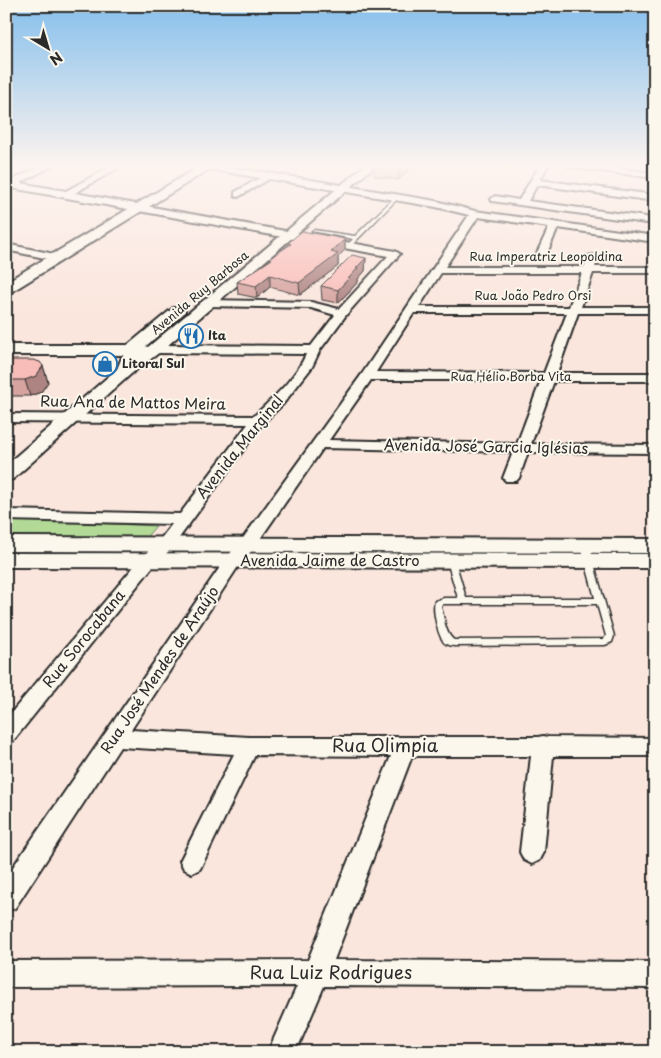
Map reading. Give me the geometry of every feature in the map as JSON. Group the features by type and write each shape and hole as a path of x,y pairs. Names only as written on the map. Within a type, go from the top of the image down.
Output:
{"main road":[{"path":"6,276 107,214"},
{"path":"6,289 131,214"}],"street":[{"path":"6,350 314,350 342,313 395,254 352,242 274,232 177,214"},
{"name":"Avenida Ruy Barbosa","path":"244,256 295,214"},
{"name":"Avenida Ruy Barbosa","path":"6,475 125,371 155,350 313,214"},
{"path":"367,376 474,214"},
{"path":"477,214 655,239"},
{"path":"608,214 650,220 643,233"},
{"path":"541,255 556,225"},
{"path":"6,248 59,258"},
{"path":"511,478 590,264"},
{"name":"Rua Imperatriz Leopoldina","path":"438,270 590,264 655,270"},
{"name":"Avenida Ruy Barbosa","path":"125,371 132,350 191,300"},
{"path":"207,304 311,305 342,313"},
{"name":"Rua João Pedro Orsi","path":"411,310 655,310"},
{"name":"Avenida Marginal","path":"165,545 183,518 258,420 278,401 308,364 314,350"},
{"name":"Rua Hélio Borba Vita","path":"367,376 655,377"},
{"name":"Rua José Mendes de Araújo","path":"6,899 116,738 233,561 247,545 367,376"},
{"name":"Rua Ana de Mattos Meira","path":"6,418 258,420"},
{"name":"Avenida José Garcia Iglésias","path":"318,444 655,449"},
{"path":"6,515 183,518"},
{"name":"Avenida Jaime de Castro","path":"6,544 247,545 279,553 451,561 587,553 655,546"},
{"name":"Rua Sorocabana","path":"7,734 148,561 165,545"},
{"name":"Avenida Jaime de Castro","path":"6,560 233,561 279,553 587,553 655,561"},
{"name":"Rua Olimpia","path":"116,738 249,746 655,747"},
{"path":"192,861 249,746"},
{"path":"282,1052 316,973 404,746"},
{"path":"532,852 543,746"},
{"name":"Rua Luiz Rodrigues","path":"6,974 655,975"}],"lane":[{"path":"314,231 352,242 380,214"},
{"path":"587,553 610,636 609,640 604,642 454,643 448,641 444,635 436,607 438,603 444,601 600,602"},
{"path":"451,561 463,601"}],"green space":[{"path":"6,519 156,526 129,557 6,557"}],"building":[{"path":"302,231 345,239 331,252 338,254 299,283 270,275 256,286 237,282 272,259 270,258 291,244 288,243"},
{"path":"352,255 366,258 338,290 321,286"},
{"path":"6,360 33,360 40,362 43,366 36,376 25,380 6,380"}],"place":[{"name":"Ita","path":"191,336"},
{"name":"Litoral Sul","path":"105,364"}]}
